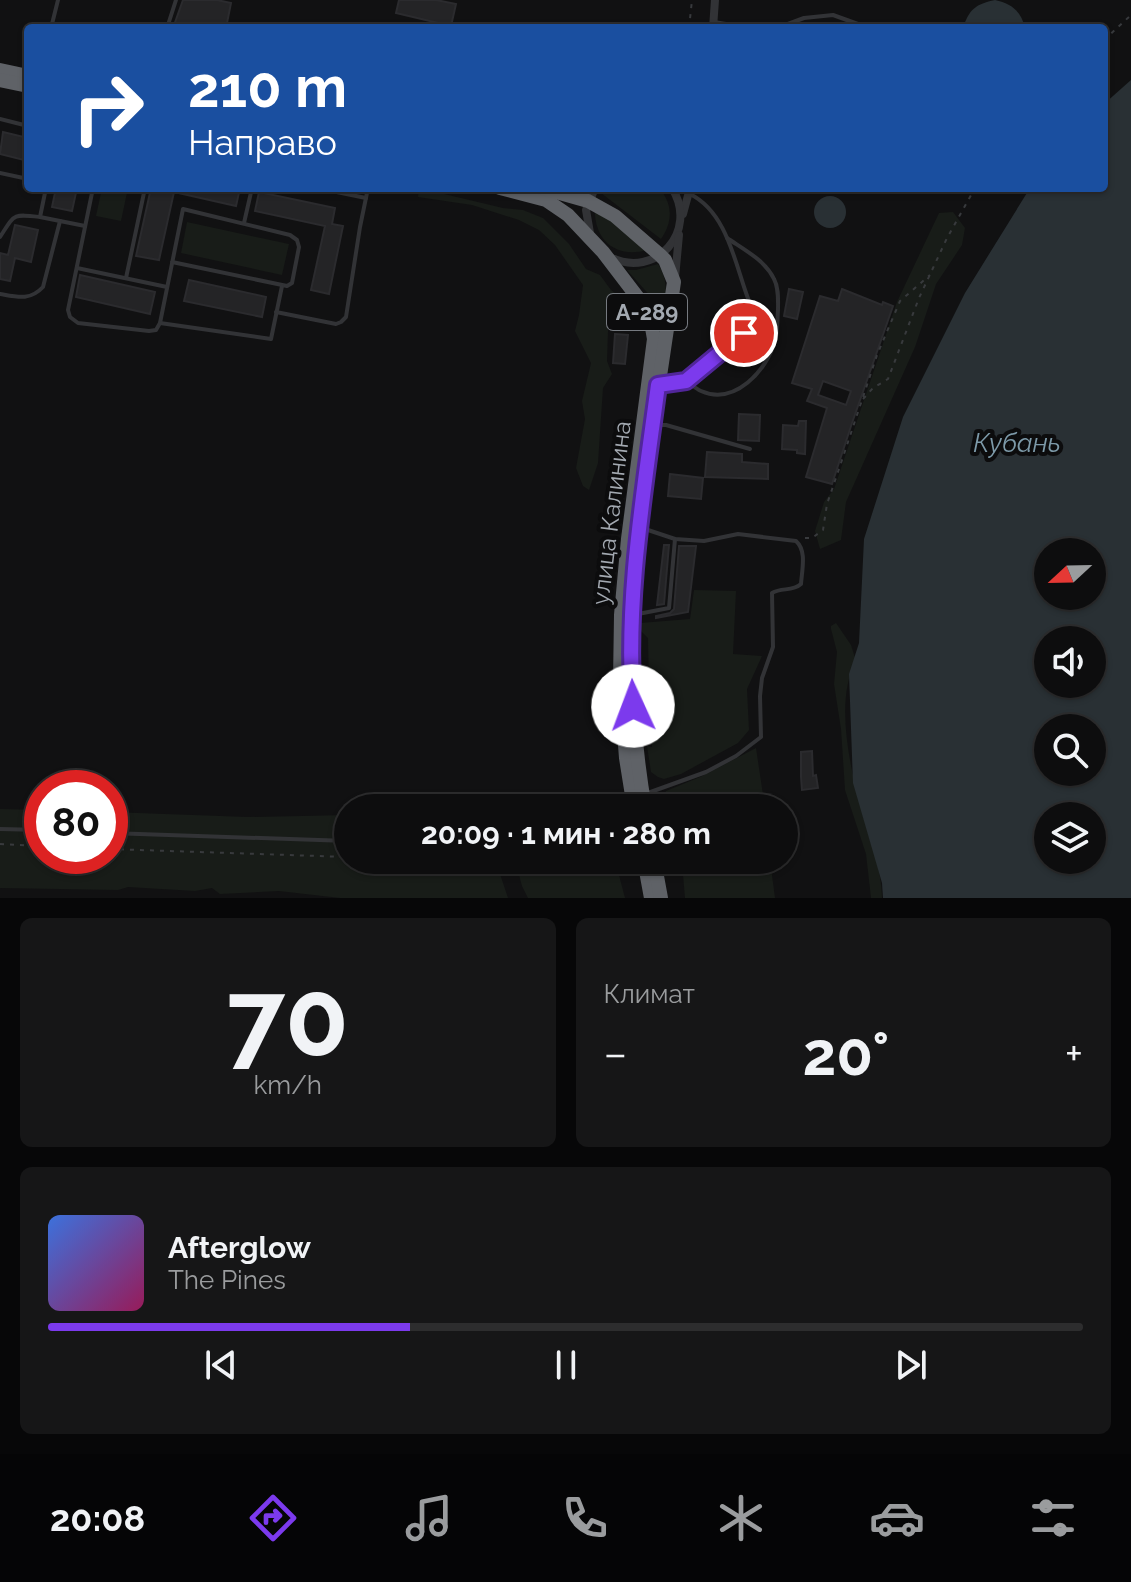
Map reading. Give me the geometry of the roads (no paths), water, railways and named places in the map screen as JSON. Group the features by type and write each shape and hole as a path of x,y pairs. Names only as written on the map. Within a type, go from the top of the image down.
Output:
{"highway":[{"path":"0,70 24,75"},
{"path":"0,80 24,85"},
{"name":"улица Калинина","path":"518,192 546,200 560,208 598,247 645,307 651,322 654,339 621,615 620,681 626,758 638,794"},
{"path":"572,192 592,195 665,260 674,282"},
{"name":"улица Калинина","path":"640,794 631,680 631,616 639,527 674,282"},
{"path":"651,874 651,898"},
{"path":"654,874 661,898"}],"street":[{"path":"713,24 715,0"},
{"name":"А-289","path":"674,192 680,205 679,226"},
{"name":"улица Калинина","path":"674,282 679,226 690,192"},
{"name":"А-289","path":"592,195 586,210 587,224 598,247"},
{"path":"598,247 615,259 628,263 647,261 660,255 673,242 679,226"}],"lane":[{"path":"52,24 58,0"},
{"path":"168,24 176,0"},
{"path":"788,24 804,18 833,15 858,24"},
{"path":"0,119 24,125"},
{"path":"0,173 24,178"},
{"path":"40,217 45,192"},
{"path":"92,192 68,310 70,317 78,323 156,330 183,209 290,235 297,240 299,247 292,283 287,286 172,262"},
{"path":"126,278 144,192"},
{"path":"244,223 251,192"},
{"path":"337,192 366,198"},
{"path":"276,312 336,324 346,317 367,192"},
{"path":"691,192 712,211 727,238 749,301"},
{"path":"0,237 12,218 19,214 85,226"},
{"path":"0,294 26,298 37,294 43,287 60,221"},
{"path":"686,381 701,391 718,395 738,389 767,363 777,338 778,294 774,279 758,259 727,238"},
{"path":"77,268 167,287"},
{"path":"160,323 271,339 282,285"},
{"path":"658,385 686,381 744,333"},
{"path":"653,425 666,425 750,449"},
{"path":"639,527 675,539 704,541 738,534 796,541 803,551 801,584 793,590 772,593 773,647 762,678 761,737 736,756 661,794"},
{"path":"631,616 669,608 675,539"},
{"path":"0,829 24,830"},
{"path":"128,834 334,841"}],"water":[{"path":"995,0 1006,4 1015,9 1024,24 965,24 974,8"},
{"name":"Кубань","path":"1131,80 1131,898 883,898 882,883 853,783 849,674 859,643 864,539 903,417 965,293 1028,192 1108,192 1108,100"},
{"path":"830,196 841,201 846,212 841,223 830,228 819,223 814,212 819,201"}]}
